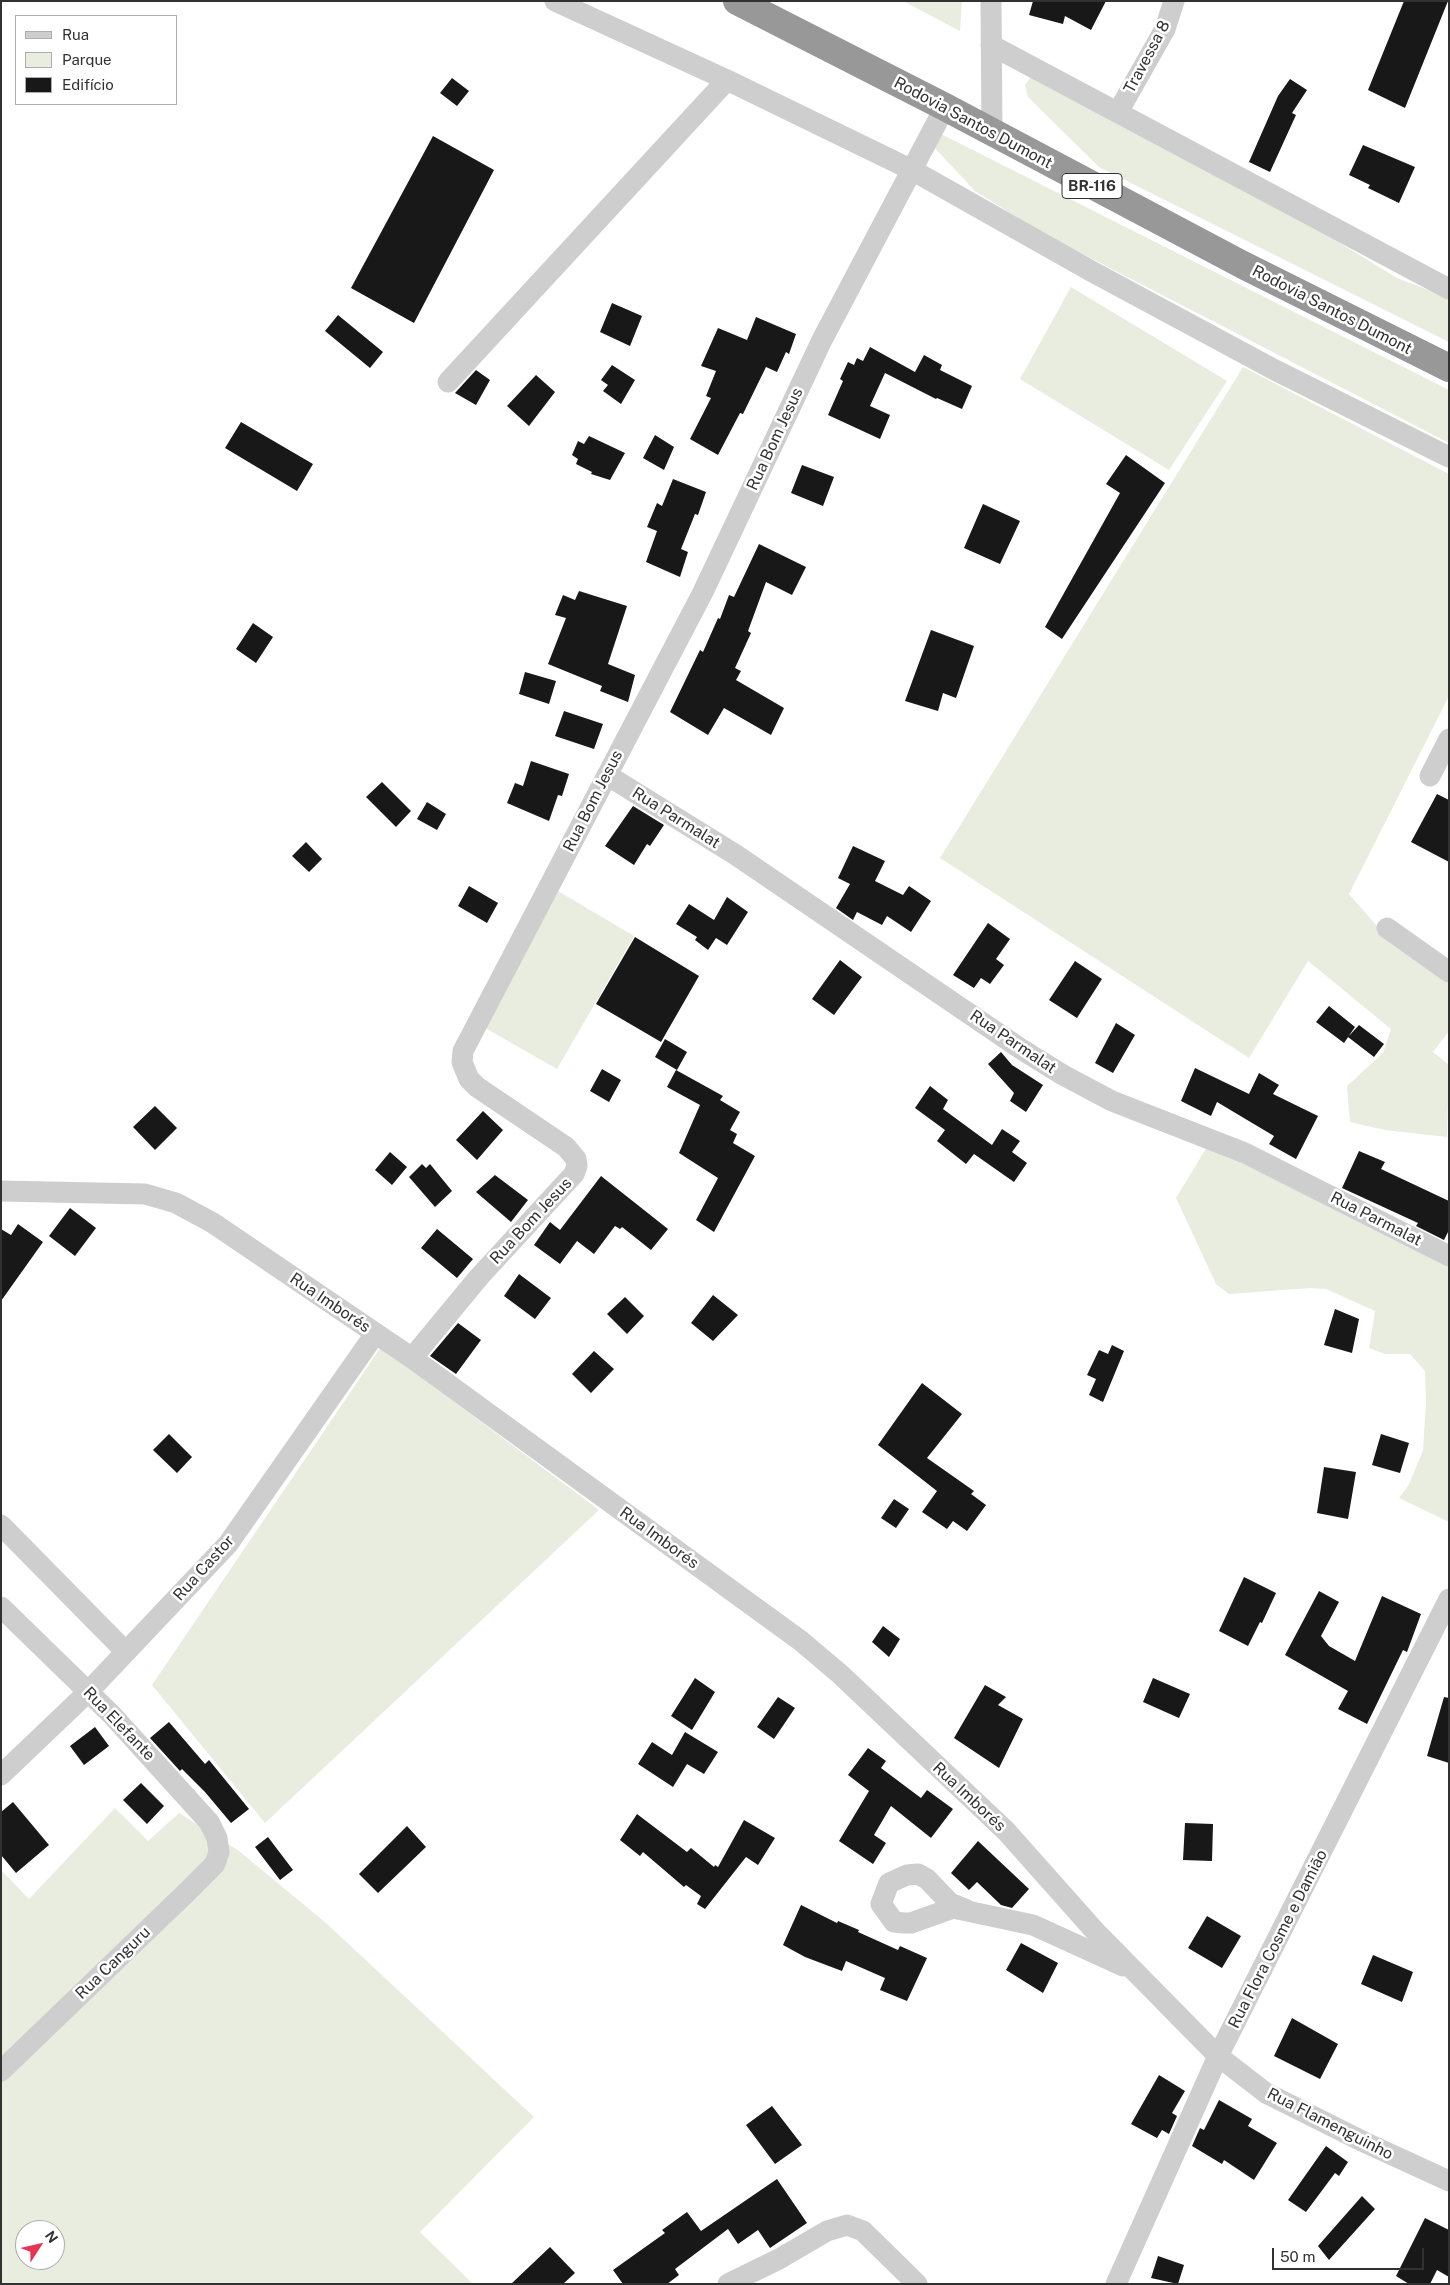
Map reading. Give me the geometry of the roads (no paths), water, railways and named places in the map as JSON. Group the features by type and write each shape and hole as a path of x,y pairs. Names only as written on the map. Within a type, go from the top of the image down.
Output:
{"highway":[{"name":"Rodovia Santos Dumont","path":"737,1 945,106 1243,265 1449,368"}],"street":[{"path":"555,1 727,80 912,170 1091,271 1273,369 1449,457"},
{"path":"991,1 992,132"},
{"name":"Travessa 8","path":"1118,112 1165,29 1174,1"},
{"path":"991,45 1449,289"},
{"path":"448,382 727,80"},
{"name":"Rua Bom Jesus","path":"412,1358 479,1277 574,1174 577,1166 573,1154 566,1147 477,1087 469,1079 462,1062 463,1051 702,592 822,340 945,106"},
{"path":"1430,776 1449,739"},
{"name":"Rua Parmalat","path":"607,775 744,860 1021,1049 1063,1075 1112,1101 1262,1161 1449,1256"},
{"path":"1387,928 1449,972"},
{"name":"Rua Imborés","path":"1,1191 144,1194 176,1203 213,1223 412,1358 802,1641 840,1674 1006,1831 1134,1971 1218,2056"},
{"name":"Rua Castor","path":"1,1775 88,1692 228,1544 375,1334"},
{"path":"1,1526 126,1652"},
{"name":"Rua Flora Cosme e Damião","path":"1116,2284 1218,2056 1449,1599"},
{"name":"Rua Elefante","path":"1,1607 88,1692 209,1822 217,1838 219,1852"},
{"name":"Rua Canguru","path":"1,2070 188,1891 215,1864 219,1852"},
{"path":"967,1910 1033,1925 1134,1971"},
{"name":"Rua Flamenguinho","path":"1218,2056 1266,2093 1364,2142 1449,2181"},
{"path":"728,2284 827,2231 847,2225 863,2231 917,2284"}]}
